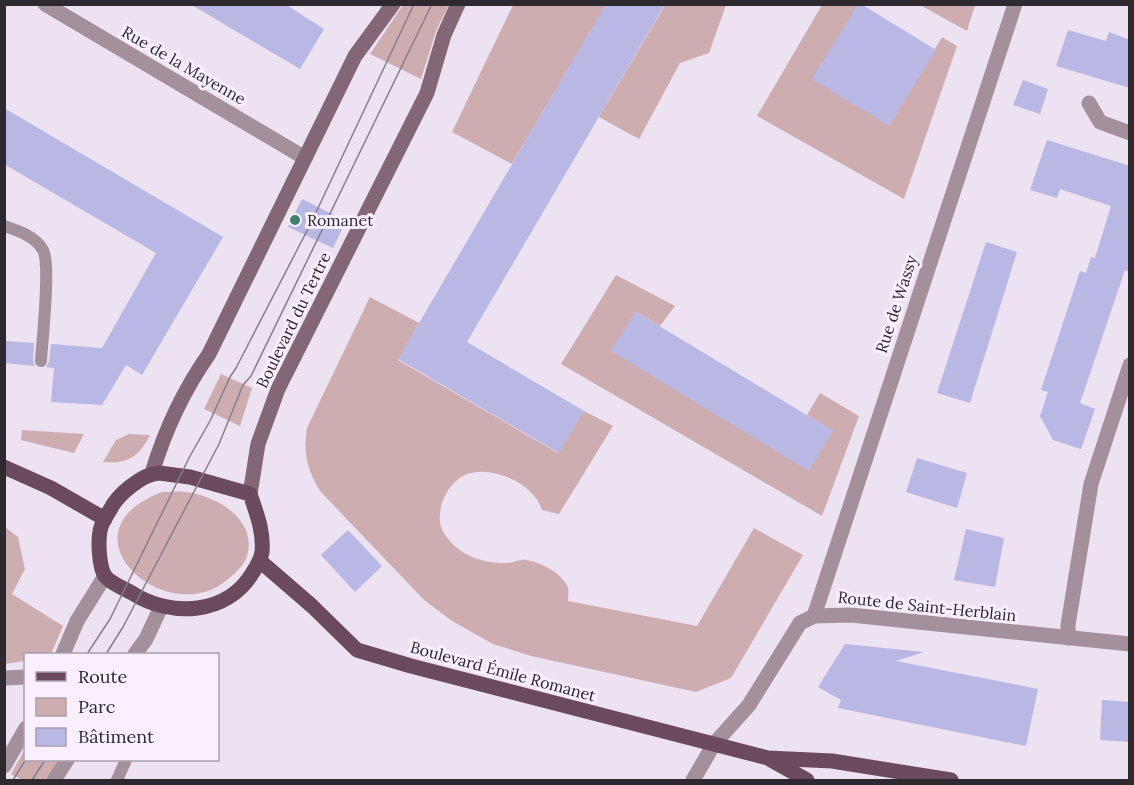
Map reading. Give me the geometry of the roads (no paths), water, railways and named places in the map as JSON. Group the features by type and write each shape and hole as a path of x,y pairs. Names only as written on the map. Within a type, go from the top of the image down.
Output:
{"main road":[{"path":"152,473 177,406 209,354 355,56 393,4"},
{"name":"Boulevard du Tertre","path":"250,494 258,444 278,389 427,93 444,35 458,4"},
{"path":"4,467 51,488 105,519"},
{"path":"147,474 190,477 250,494 260,522 262,550 260,561 235,595 201,608 161,607 138,597 105,576 102,566 100,530 112,505 147,474"},
{"name":"Boulevard Émile Romanet","path":"260,561 312,606 357,650 768,758 832,761 951,780"},
{"name":"Boulevard Émile Romanet","path":"768,758 807,780"}],"street":[{"name":"Rue de la Mayenne","path":"45,4 305,158"},
{"name":"Rue de Wassy","path":"814,616 1015,4"},
{"path":"1089,103 1101,122 1130,133"},
{"path":"1068,638 1068,625 1091,484 1130,365"},
{"path":"63,653 77,621 105,576"},
{"path":"136,653 146,639 161,607"},
{"name":"Route de Saint-Herblain","path":"814,616 851,615 1130,644"},
{"path":"693,780 714,744 749,705 800,623 814,616"},
{"path":"4,678 24,676"},
{"path":"4,766 24,731"},
{"path":"54,780 66,761"}],"lane":[{"path":"4,226 30,237 45,252 46,275 41,361"},
{"path":"117,780 125,761"}],"tram line":[{"path":"88,653 110,619 230,377 311,223 414,4"},
{"path":"107,653 123,627 219,444 243,385 251,376 432,4"},
{"path":"13,780 25,761"},
{"path":"32,780 44,761"}],"place":[{"name":"Romanet","path":"295,220"}]}
